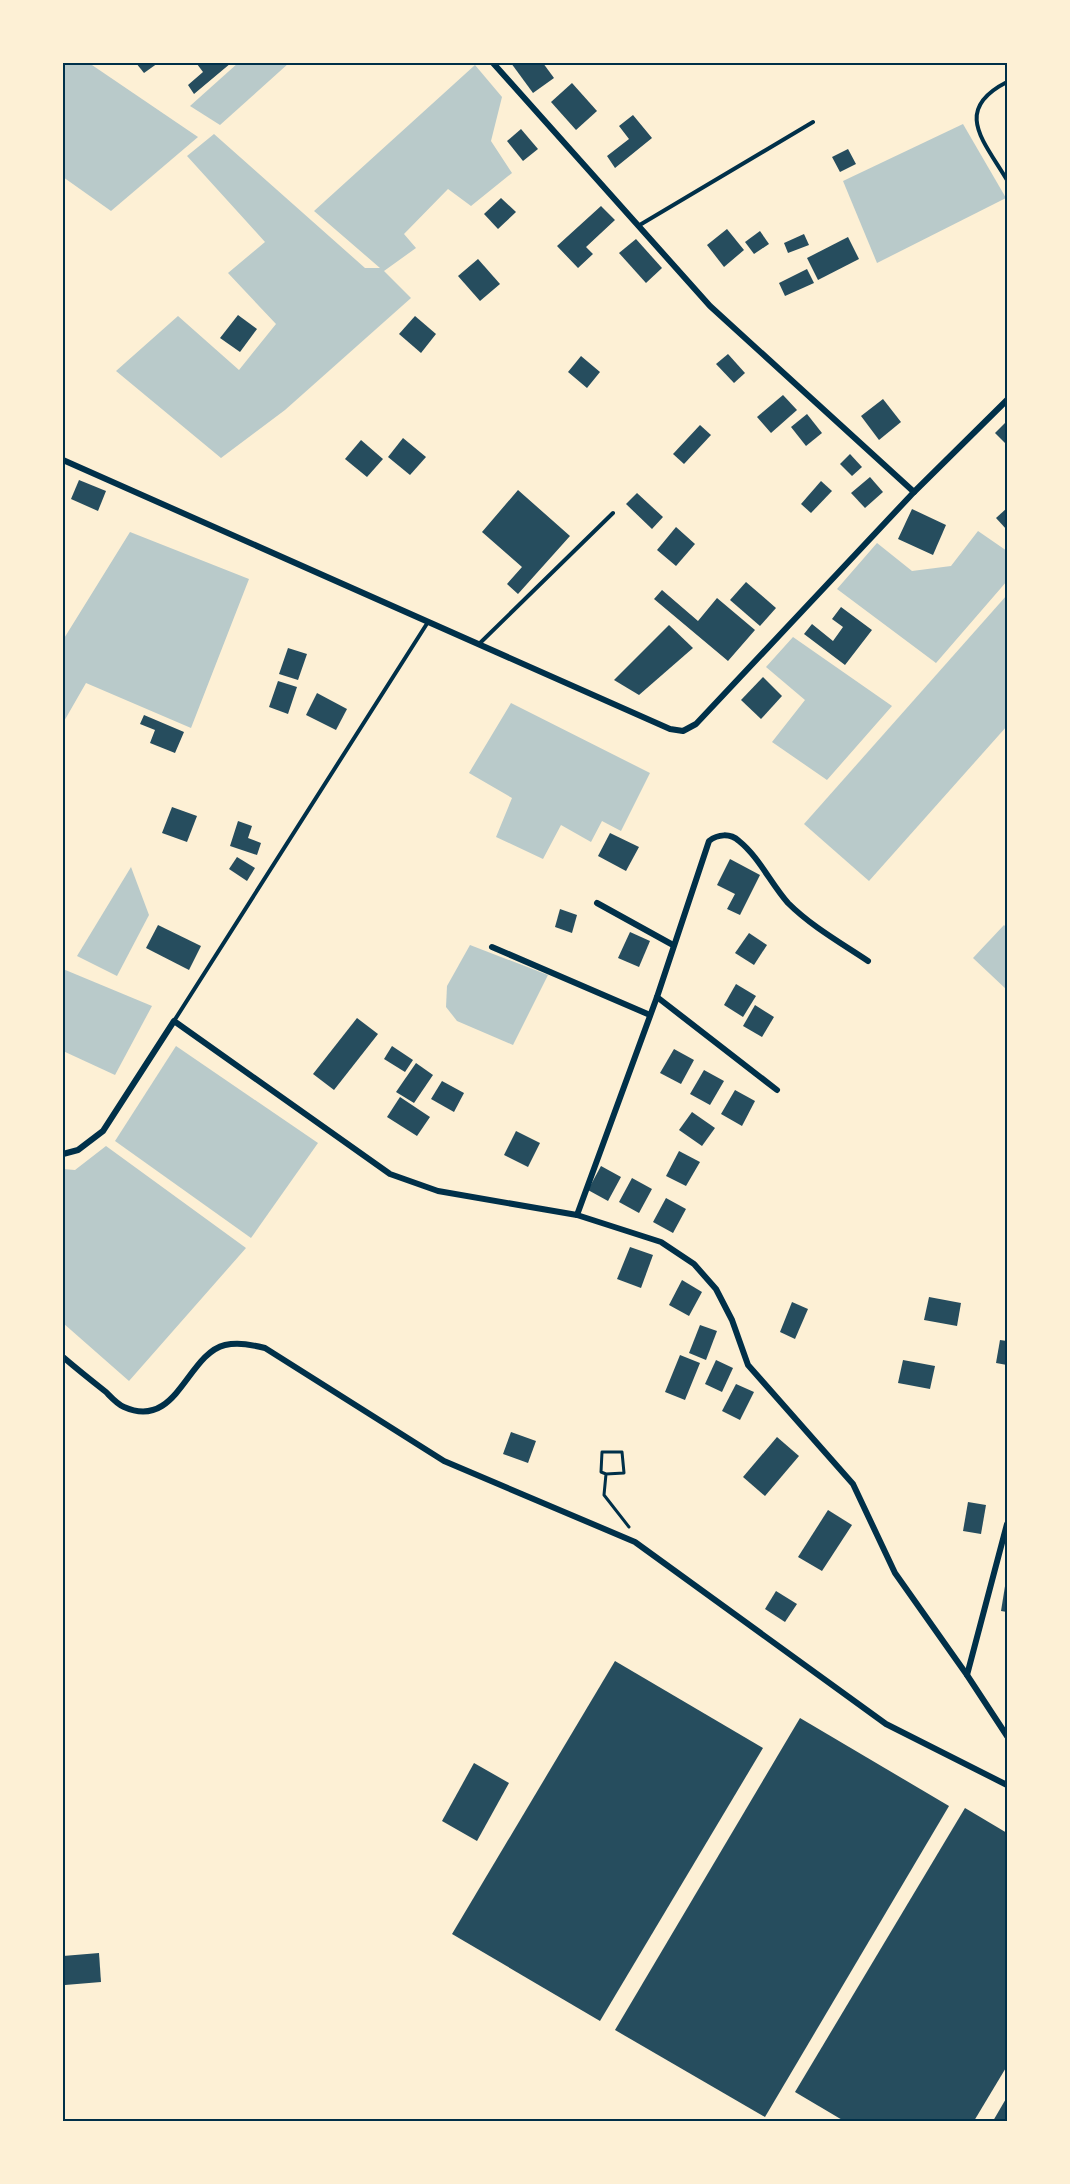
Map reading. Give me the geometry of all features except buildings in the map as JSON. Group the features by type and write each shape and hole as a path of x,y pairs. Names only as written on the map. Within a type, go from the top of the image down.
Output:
{"street":[{"path":"493,63 710,306 914,492"},
{"path":"63,460 670,729 683,731 696,724 914,492 1007,400"},
{"path":"577,1215 657,997 709,841 715,836 725,835 738,840 789,904 819,929 868,961"},
{"path":"597,903 674,945"},
{"path":"492,947 650,1015"},
{"path":"657,997 777,1090"},
{"path":"63,1154 78,1150 103,1131 174,1021 390,1174 438,1191 577,1215 661,1242 694,1264 717,1289 732,1320 748,1365 853,1484 895,1573 1007,1736"},
{"path":"63,1358 122,1406 145,1413 164,1404 180,1390 203,1359 223,1345 246,1343 265,1348 444,1461 631,1540 886,1724 1007,1785"},
{"path":"967,1675 1007,1524"}],"lane":[{"path":"1007,82 981,99 975,112 978,131 1007,180"},
{"path":"637,226 813,122"},
{"path":"479,645 613,513"},
{"path":"174,1021 428,622"}],"path":[{"path":"602,1452 622,1452 624,1473 606,1474 601,1472 602,1452"},
{"path":"606,1474 604,1495 628,1523 631,1540"}],"shaded area":[{"path":"63,63 89,63 198,137 111,211 63,177"},
{"path":"238,63 289,63 220,125 190,106"},
{"path":"475,65 502,97 491,141 512,173 471,206 448,189 404,234 416,248 384,271 411,298 285,410 221,458 116,371 178,316 239,370 276,324 228,273 265,242 187,156 214,134 365,268 380,268 314,211"},
{"path":"963,124 1006,198 877,263 843,181"},
{"path":"978,531 1007,551 1007,581 936,663 837,589 877,543 912,571 951,566"},
{"path":"130,532 249,579 191,728 86,683 63,723 63,640"},
{"path":"1007,595 1007,726 869,881 804,824"},
{"path":"793,637 892,706 827,780 772,742 805,700 766,667"},
{"path":"511,703 650,773 621,831 602,821 591,842 561,825 543,859 496,837 512,798 469,773"},
{"path":"131,867 149,915 117,976 77,956"},
{"path":"1004,925 1007,928 1007,990 973,958"},
{"path":"470,945 548,975 513,1045 457,1021 446,1007 447,986"},
{"path":"63,969 152,1006 115,1075 63,1051"},
{"path":"176,1046 318,1143 251,1238 115,1141"},
{"path":"106,1146 246,1248 129,1381 63,1323 63,1169 75,1170"}]}
